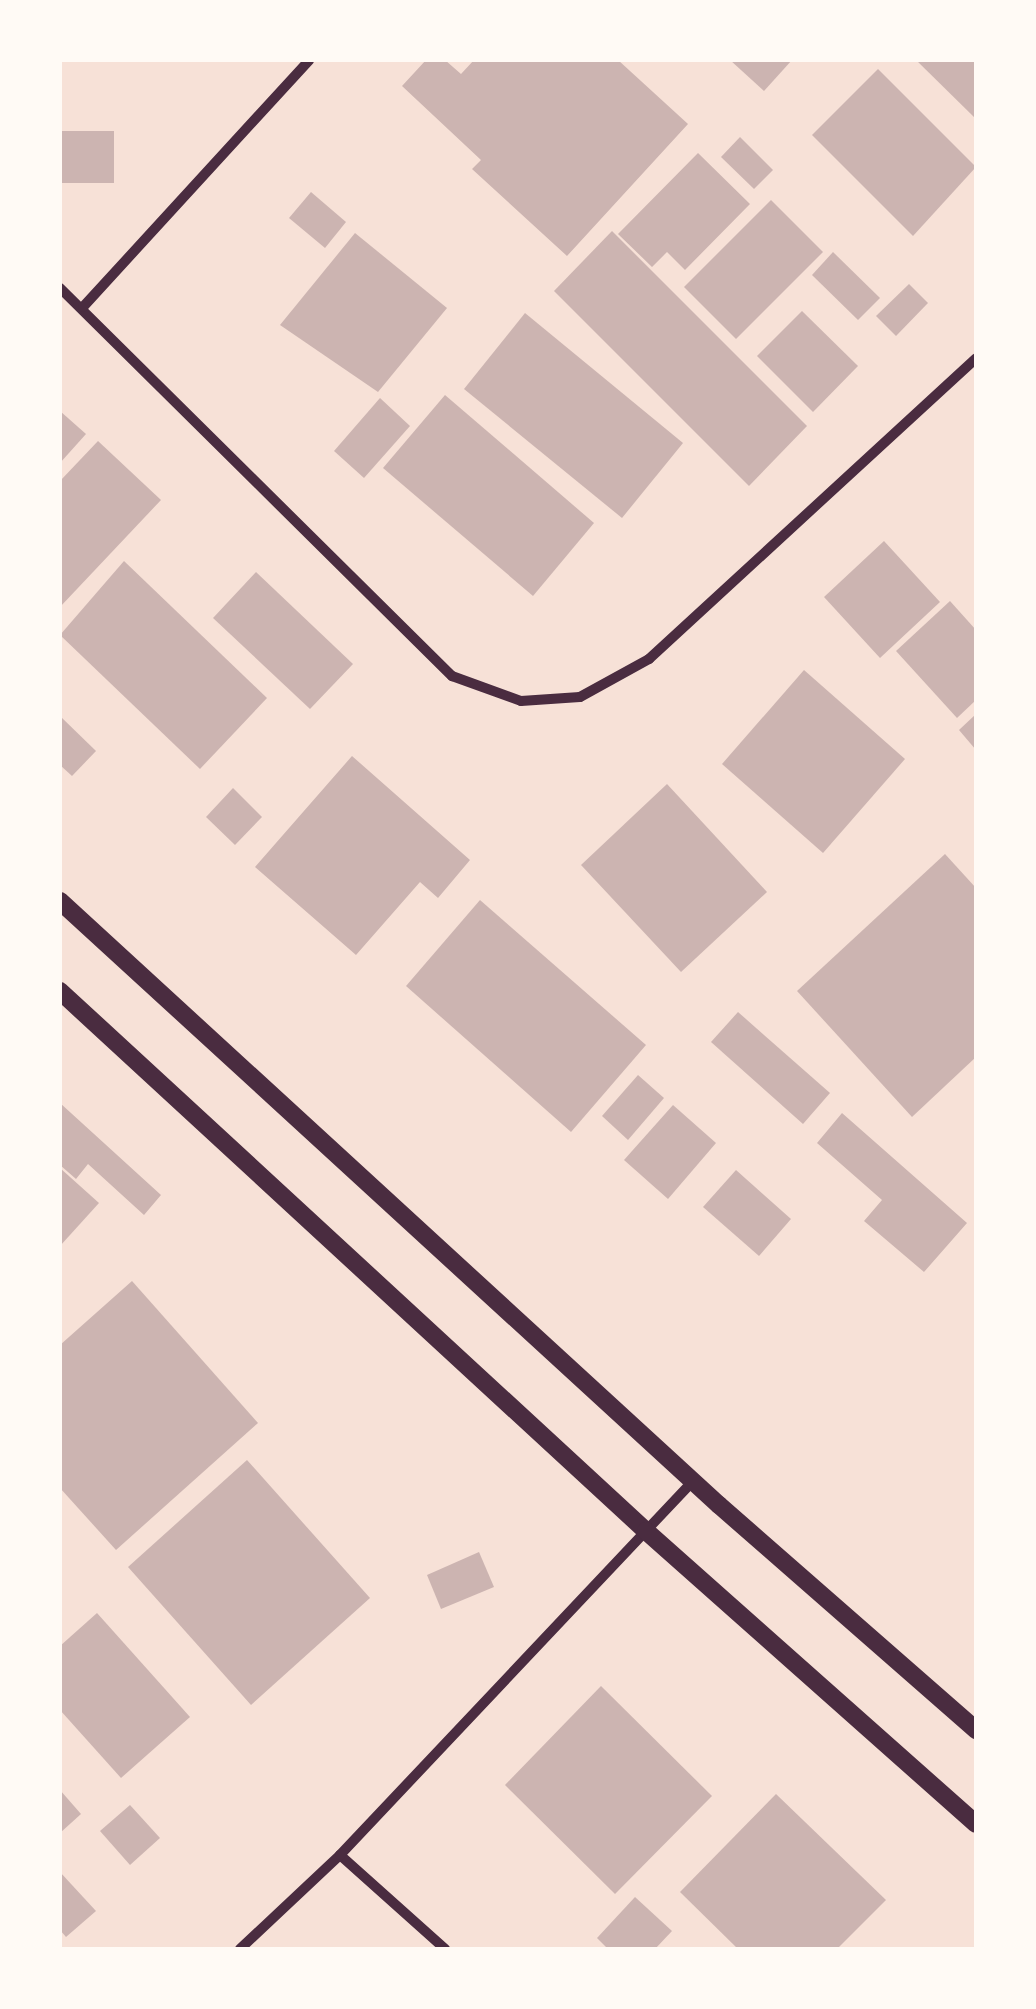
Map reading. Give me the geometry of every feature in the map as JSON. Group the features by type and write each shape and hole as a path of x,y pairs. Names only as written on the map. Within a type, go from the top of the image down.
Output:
{"street":[{"path":"83,308 310,60"},
{"path":"60,288 452,676 522,700 580,697 649,659 976,358"},
{"path":"60,902 693,1481 976,1730"},
{"path":"60,991 646,1532 976,1824"},
{"path":"240,1949 340,1855 693,1481"},
{"path":"340,1855 445,1949"}],"building":[{"path":"426,60 445,60 461,74 474,60 618,60 688,124 567,256 472,169 481,160 402,86"},
{"path":"730,60 792,60 764,91"},
{"path":"916,60 976,60 976,119"},
{"path":"878,69 976,167 913,236 812,135"},
{"path":"60,131 114,131 114,183 60,183"},
{"path":"740,137 773,170 754,189 721,157"},
{"path":"698,153 750,204 685,270 667,252 652,267 618,234"},
{"path":"311,192 346,222 325,248 289,218"},
{"path":"771,200 823,252 736,339 684,287"},
{"path":"612,231 807,426 749,486 554,291"},
{"path":"355,233 447,308 378,392 280,325"},
{"path":"833,252 880,298 858,320 812,275"},
{"path":"909,284 928,303 896,336 876,316"},
{"path":"802,311 858,366 813,412 757,356"},
{"path":"525,313 683,443 622,518 464,389"},
{"path":"445,395 594,523 533,596 383,468"},
{"path":"380,398 410,426 364,478 334,451"},
{"path":"60,411 86,434 60,463"},
{"path":"98,441 161,500 60,607 60,481"},
{"path":"884,541 940,602 880,658 824,597"},
{"path":"124,561 267,698 200,769 60,635"},
{"path":"256,572 353,664 310,709 213,618"},
{"path":"950,601 976,630 976,700 957,718 896,651"},
{"path":"804,670 905,759 823,853 722,764"},
{"path":"976,714 976,750 959,730"},
{"path":"60,716 96,751 72,776 60,765"},
{"path":"352,756 470,860 438,898 420,882 356,955 255,867"},
{"path":"667,784 767,892 681,972 581,865"},
{"path":"233,788 262,817 235,845 206,817"},
{"path":"945,854 976,888 976,1057 912,1117 797,991"},
{"path":"480,900 646,1045 571,1132 406,986"},
{"path":"738,1012 830,1093 803,1124 711,1042"},
{"path":"638,1075 664,1098 628,1140 602,1116"},
{"path":"60,1103 161,1195 144,1215 88,1164 76,1179 60,1165"},
{"path":"673,1105 716,1143 668,1199 624,1160"},
{"path":"842,1113 967,1223 924,1272 864,1221 882,1200 817,1143"},
{"path":"60,1168 99,1203 60,1246"},
{"path":"736,1170 791,1219 759,1256 703,1207"},
{"path":"132,1281 258,1423 116,1550 60,1488 60,1345"},
{"path":"247,1460 370,1598 251,1705 128,1567"},
{"path":"479,1552 494,1587 441,1609 427,1575"},
{"path":"97,1613 190,1717 121,1778 60,1710 60,1646"},
{"path":"601,1686 712,1796 615,1894 505,1785"},
{"path":"60,1790 81,1814 60,1833"},
{"path":"776,1794 886,1900 837,1949 738,1949 680,1892"},
{"path":"130,1805 160,1838 130,1865 100,1831"},
{"path":"60,1872 96,1911 66,1937 60,1930"},
{"path":"635,1897 672,1931 655,1949 608,1949 597,1938"}]}
